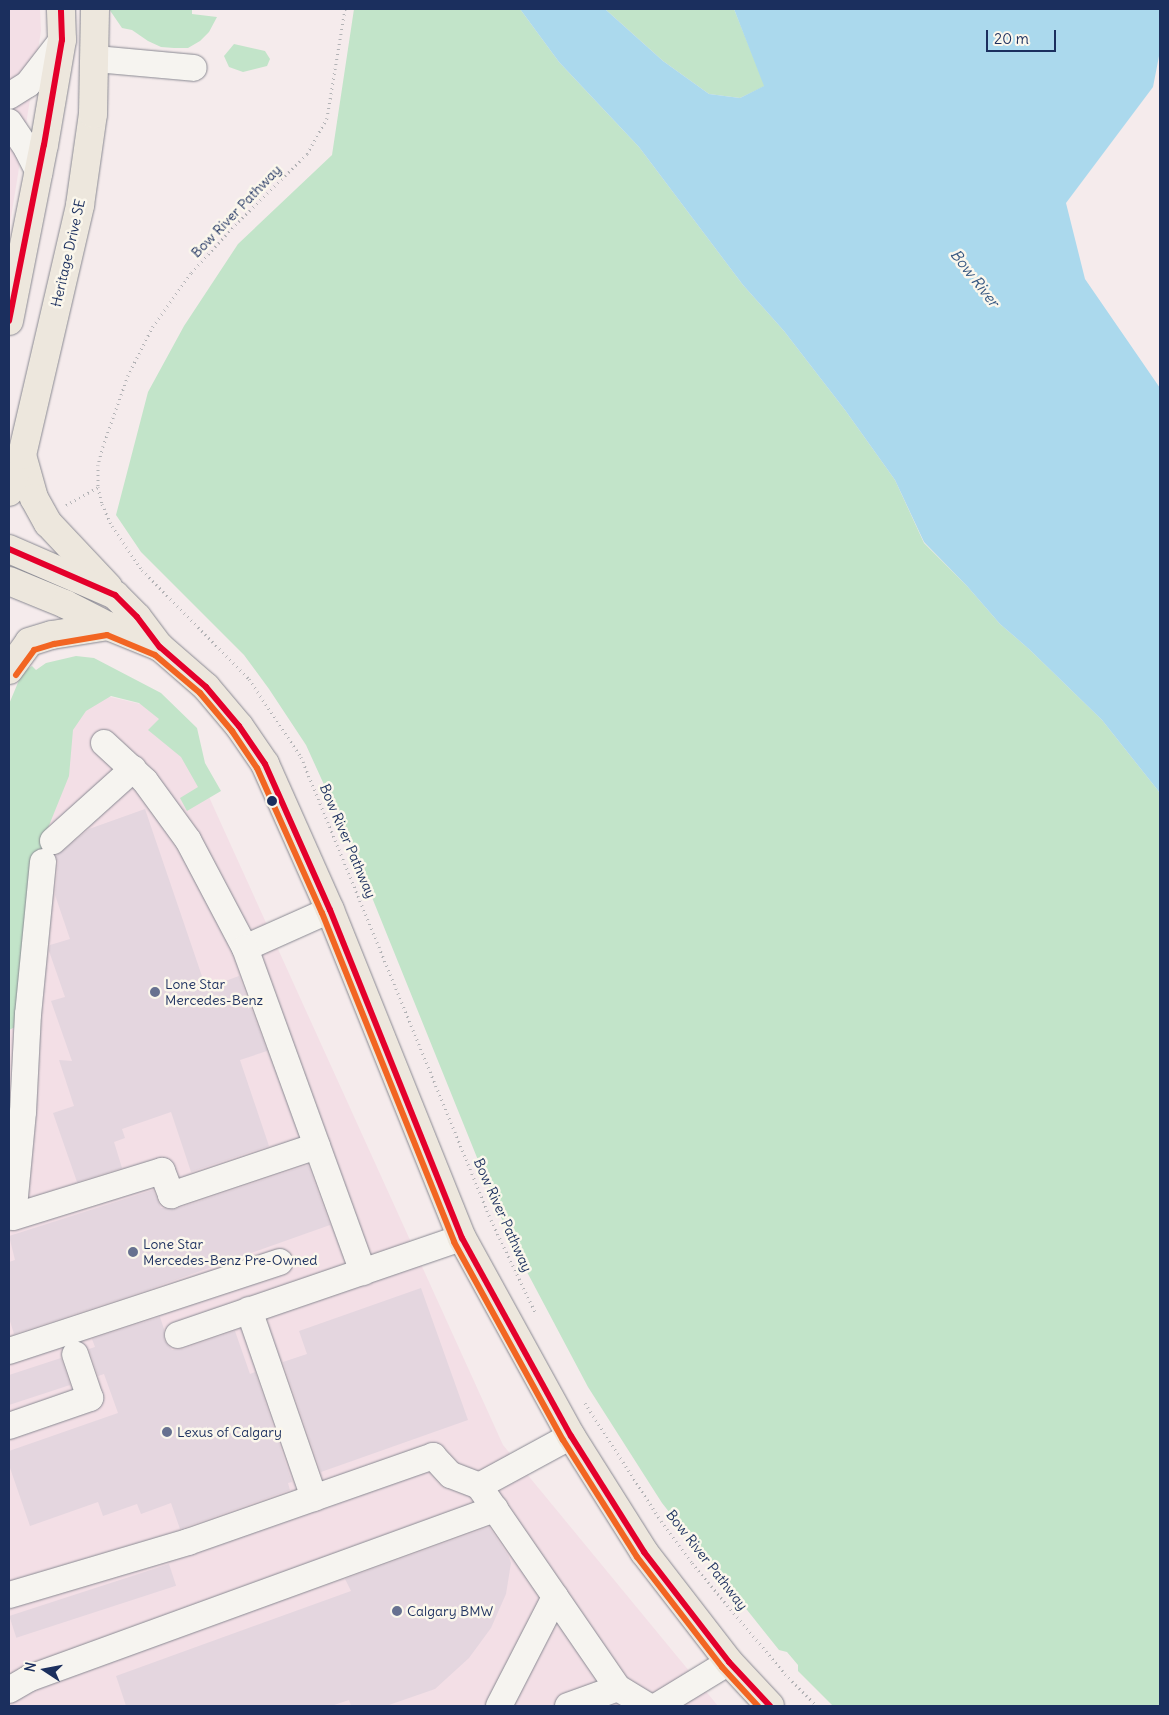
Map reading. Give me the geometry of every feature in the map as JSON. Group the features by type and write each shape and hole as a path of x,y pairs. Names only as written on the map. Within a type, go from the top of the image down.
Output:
{"main road":[{"path":"9,321 39,173 62,40 62,9"},
{"name":"Heritage Drive SE","path":"9,492 22,455 80,205 93,114 96,59 94,9"},
{"path":"22,455 34,498 48,522 137,617 160,647 206,687 239,726 265,764 330,910 462,1238 571,1436 644,1552 729,1662 770,1706"},
{"path":"9,549 115,595"},
{"path":"9,581 65,604 108,626 160,647"},
{"path":"9,670 29,642 52,635 108,626"}],"lane":[{"path":"9,96 28,84 62,40"},
{"path":"96,59 194,68"},
{"path":"9,122 27,149 39,173"},
{"path":"104,743 145,781 188,840 245,948 363,1272"},
{"path":"133,769 48,851 28,1014 23,1112 11,1220 162,1171 171,1196 317,1146"},
{"path":"245,948 330,910"},
{"path":"178,1335 462,1238"},
{"path":"9,1351 280,1262"},
{"path":"250,1310 314,1498"},
{"path":"9,1426 90,1398 75,1354"},
{"path":"479,1486 571,1436"},
{"path":"9,1595 188,1542 433,1456 451,1475 479,1486 618,1688 648,1706"},
{"path":"9,1690 30,1678 495,1510"},
{"path":"499,1706 555,1597"},
{"path":"657,1706 729,1662"},
{"path":"568,1706 618,1688"},
{"path":"9,1697 22,1706"}],"path":[{"name":"Bow River Pathway","path":"345,9 327,118 307,154 210,252 191,274 153,326 128,375 103,446 98,465 98,487 102,504 112,526 142,570 249,679 301,757 491,1220 538,1319"},
{"path":"63,507 98,487"},
{"name":"Bow River Pathway","path":"579,1395 661,1521 692,1563 785,1674 816,1706"}],"shaded area":[{"path":"9,9 40,9 41,31 9,230"},
{"path":"73,688 170,711 503,1445 718,1706 9,1706 9,953"}],"green space":[{"path":"109,9 192,9 192,14 217,17 209,32 200,41 188,48 174,48 161,47 132,30 122,28"},
{"path":"354,9 520,9 559,62 639,147 743,285 784,331 845,410 895,480 924,543 967,586 1000,624 1030,650 1102,720 1160,793 1160,1706 833,1706 798,1671 798,1665 787,1652 779,1650 662,1503 588,1387 518,1255 519,1245 511,1226 503,1222 346,833 306,745 244,655 141,552 116,515 148,392 184,326 238,244 332,155"},
{"path":"605,9 734,9 765,86 740,98 709,94 663,61"},
{"path":"234,44 265,51 270,59 267,66 243,72 229,67 224,56"},
{"path":"76,656 94,658 161,693 197,728 205,763 221,791 187,811 180,798 198,787 181,757 148,730 159,719 139,703 111,696 86,711 73,730 69,776 48,828 17,1026 9,1030 9,704 22,673 32,666 36,670 46,663"}],"water":[{"name":"Bow River","path":"520,9 605,9 663,61 709,94 740,98 764,86 734,9 1160,9 1160,51 1153,87 1066,203 1085,279 1160,388 1160,793 1102,720 1030,650 1000,624 967,586 924,542 895,480 845,410 784,331 743,285 639,147 559,62"}],"building":[{"name":"Lone Star Mercedes-Benz","path":"145,809 206,988 239,976 267,1051 240,1060 269,1146 191,1172 171,1112 122,1129 125,1138 114,1142 122,1168 77,1182 53,1113 74,1106 59,1060 72,1061 51,1001 65,997 49,951 50,945 70,939 55,895 58,863 56,856 89,829"},
{"name":"Lone Star Mercedes-Benz Pre-Owned","path":"308,1165 330,1225 150,1289 14,1334 9,1318 9,1262 15,1260 9,1236 153,1190 161,1208 176,1209"},
{"name":"Lexus of Calgary","path":"421,1288 468,1420 321,1472 283,1362 307,1354 299,1331"},
{"name":"Lexus of Calgary","path":"160,1317 164,1329 164,1340 172,1350 183,1349 235,1331 250,1374 255,1372 292,1482 288,1483 290,1490 180,1529 171,1503 141,1514 137,1504 103,1516 98,1502 30,1526 9,1465 9,1451 118,1413 104,1374 98,1376 89,1349 95,1347 92,1339"},
{"path":"61,1358 70,1385 9,1405 9,1375"},
{"name":"Calgary BMW","path":"489,1527 511,1563 506,1594 491,1628 469,1658 435,1689 386,1706 351,1706 349,1700 331,1706 126,1706 116,1676 351,1591 345,1579"},
{"path":"169,1564 176,1586 16,1638 9,1616"}],"transit line":[{"path":"9,321 44,145 62,40 61,9"},
{"path":"9,549 115,595 137,617 160,647 206,687 239,726 265,764 330,910 462,1238 571,1436 644,1552 729,1662 770,1706"},
{"path":"16,675 34,650 54,644 107,635 155,655 200,693 232,731 257,768 322,913 454,1242 563,1440 637,1557 722,1667 758,1706"}],"place":[{"name":"Lone Star Mercedes-Benz","path":"155,992"},
{"name":"Lone Star Mercedes-Benz Pre-Owned","path":"133,1252"},
{"name":"Lexus of Calgary","path":"167,1432"},
{"name":"Calgary BMW","path":"397,1611"}]}
